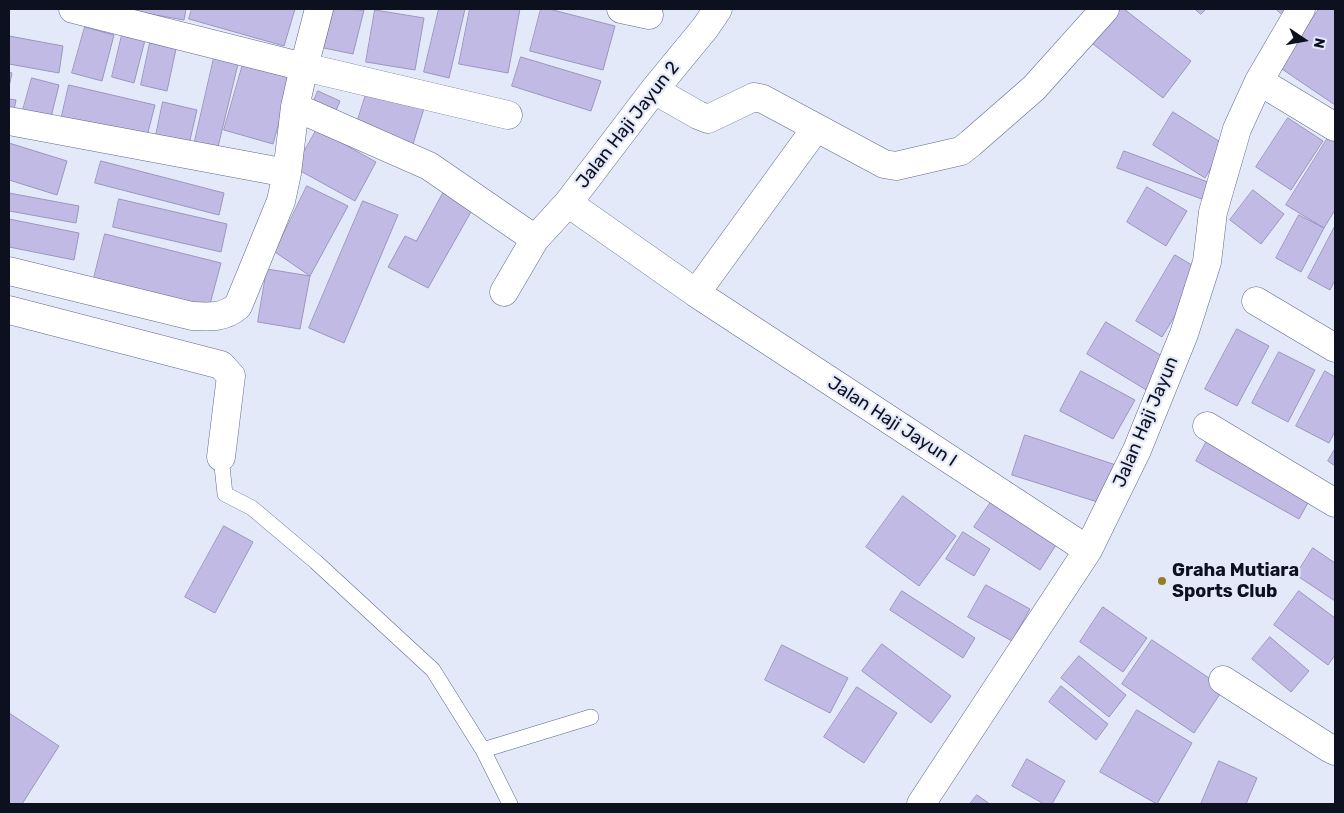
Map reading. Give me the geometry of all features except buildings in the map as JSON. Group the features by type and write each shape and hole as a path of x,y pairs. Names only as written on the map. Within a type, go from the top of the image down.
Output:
{"street":[{"path":"73,9 304,67 508,115"},
{"path":"9,271 192,316 217,317 231,312 238,306 280,201 287,173 295,107 319,9"},
{"path":"621,9 649,15"},
{"name":"Jalan Haji Jayun 2","path":"504,292 535,239 568,203 718,9"},
{"path":"654,90 708,119 754,97 763,99 884,164 896,166 961,151 972,144 1034,88 1106,9"},
{"name":"Jalan Haji Jayun","path":"921,804 1088,550 1137,450 1184,334 1207,262 1213,212 1237,129 1259,81 1301,9"},
{"path":"1259,81 1335,127"},
{"path":"295,107 429,166 535,239"},
{"path":"9,121 287,173"},
{"path":"696,293 816,128"},
{"name":"Jalan Haji Jayun I","path":"568,203 696,293 1088,550"},
{"path":"1256,301 1335,348"},
{"path":"9,310 221,365 231,376 221,457"},
{"path":"1206,426 1335,503"},
{"path":"1223,680 1335,751"}],"lane":[{"path":"221,457 225,494 252,508 316,562 433,670 484,750 510,804"},
{"path":"484,750 592,717"}],"place":[{"name":"Graha Mutiara Sports Club","path":"1162,581"}]}
